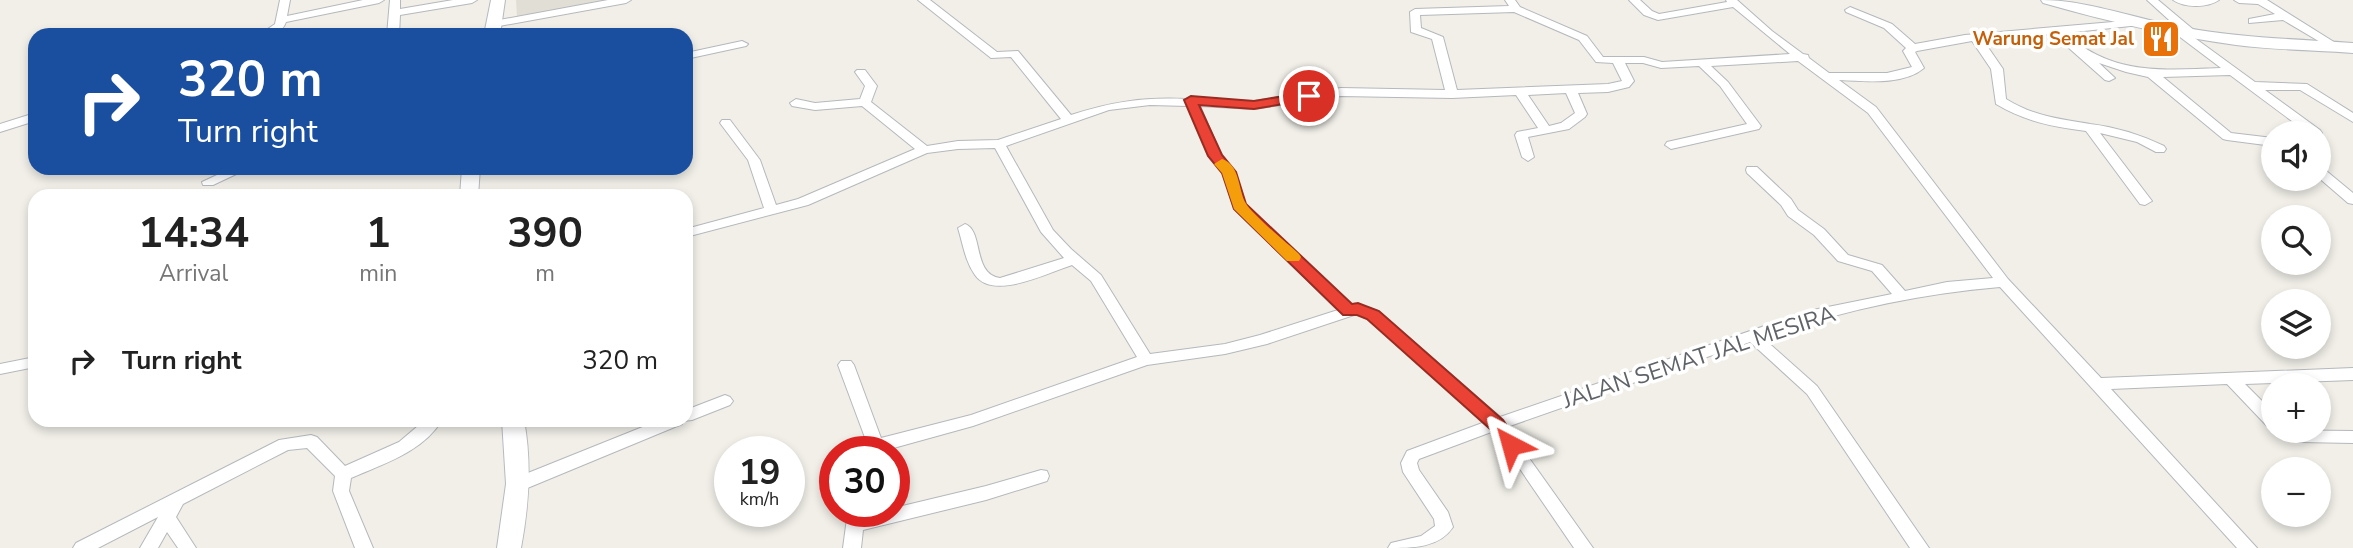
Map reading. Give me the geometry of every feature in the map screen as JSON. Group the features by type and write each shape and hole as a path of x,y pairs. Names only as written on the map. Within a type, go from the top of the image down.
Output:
{"main road":[{"path":"493,28 498,0"},
{"path":"2048,0 2186,33 2353,48"},
{"path":"509,548 519,484 518,443 515,427"}],"street":[{"path":"277,28 282,20 285,0"},
{"path":"282,20 379,0"},
{"path":"394,28 395,0"},
{"path":"395,13 472,0"},
{"path":"498,28 626,0"},
{"path":"923,0 995,56 1013,53 1067,119"},
{"path":"1634,0 1648,13 1658,17 1733,2 1768,33 1804,57 1872,110 2003,282 2248,548"},
{"path":"2152,0 2186,33 2300,121"},
{"path":"2178,0 2189,3 2214,0"},
{"path":"2239,0 2260,0 2336,47"},
{"path":"1452,94 1437,37 1414,29 1415,12 1428,5 1513,5 1583,38 1600,60 1644,61 1659,65 1804,57"},
{"path":"1850,10 1888,26 1913,48"},
{"path":"2253,21 2286,16"},
{"path":"1827,76 1887,76 1913,71 1918,68 1909,51 1913,48 1975,37 2136,23"},
{"path":"2057,31 2109,78"},
{"path":"1975,37 1997,69 2000,101 2008,108 2031,118 2140,137 2160,149"},
{"path":"693,54 742,44"},
{"path":"2080,52 2130,71 2152,74 2235,71"},
{"path":"693,231 772,212 820,196 874,169 924,150 958,145 999,144 1107,107 1139,102 1191,100 1254,105 1341,92 1452,94 1608,89 1625,85 1627,79 1618,61"},
{"path":"1671,145 1755,127 1724,84 1702,63"},
{"path":"861,72 871,86 865,103"},
{"path":"2152,74 2227,136 2261,140"},
{"path":"2255,86 2303,86 2353,118"},
{"path":"1528,157 1521,135 1565,126 1581,114 1571,90"},
{"path":"1520,92 1546,130"},
{"path":"1191,100 1215,156 1228,172 1239,206 1348,311"},
{"path":"796,103 818,108 865,103 924,150"},
{"path":"0,128 28,119"},
{"path":"726,123 754,160 772,212"},
{"path":"2089,127 2145,201"},
{"path":"999,144 1048,232 1073,259 1096,278 1146,360"},
{"path":"1752,170 1786,202 1793,213 1819,232 1843,258 1877,268 1902,296"},
{"path":"208,182 226,175"},
{"path":"2331,182 2353,200"},
{"path":"965,228 983,277 990,283 1073,259"},
{"name":"JALAN SEMAT JAL MESIRA","path":"1397,548 1429,541 1439,535 1444,527 1442,517 1411,472 1409,463 1413,455 1813,315 1947,287 2003,282"},
{"path":"910,437 973,420 1146,360 1224,349 1262,340 1358,309 1373,315 1497,424 1584,548"},
{"path":"1752,336 1812,390 1920,548"},
{"path":"0,369 28,363"},
{"path":"846,365 868,436"},
{"path":"2097,384 2353,374"},
{"path":"2231,379 2261,410"},
{"path":"693,413 725,401"},
{"path":"343,474 412,442 429,427"},
{"path":"519,484 659,427"},
{"path":"2331,437 2353,437"},
{"path":"82,548 294,441 311,441 343,474"},
{"path":"343,474 341,491 364,548"},
{"path":"910,508 986,494 1041,475"},
{"path":"149,548 177,499"},
{"path":"167,517 187,548"},
{"path":"852,548 854,527"}],"shaded area":[{"path":"516,0 621,0 517,18"}],"slow traffic":[{"path":"1222,164 1228,172 1239,206 1293,257"}],"place":[{"name":"Warung Semat Jal","path":"2161,39"}],"route":[{"path":"1309,96 1254,105 1191,100 1215,156 1228,172 1239,206 1348,311 1358,309 1373,315 1497,424 1511,445"}]}
